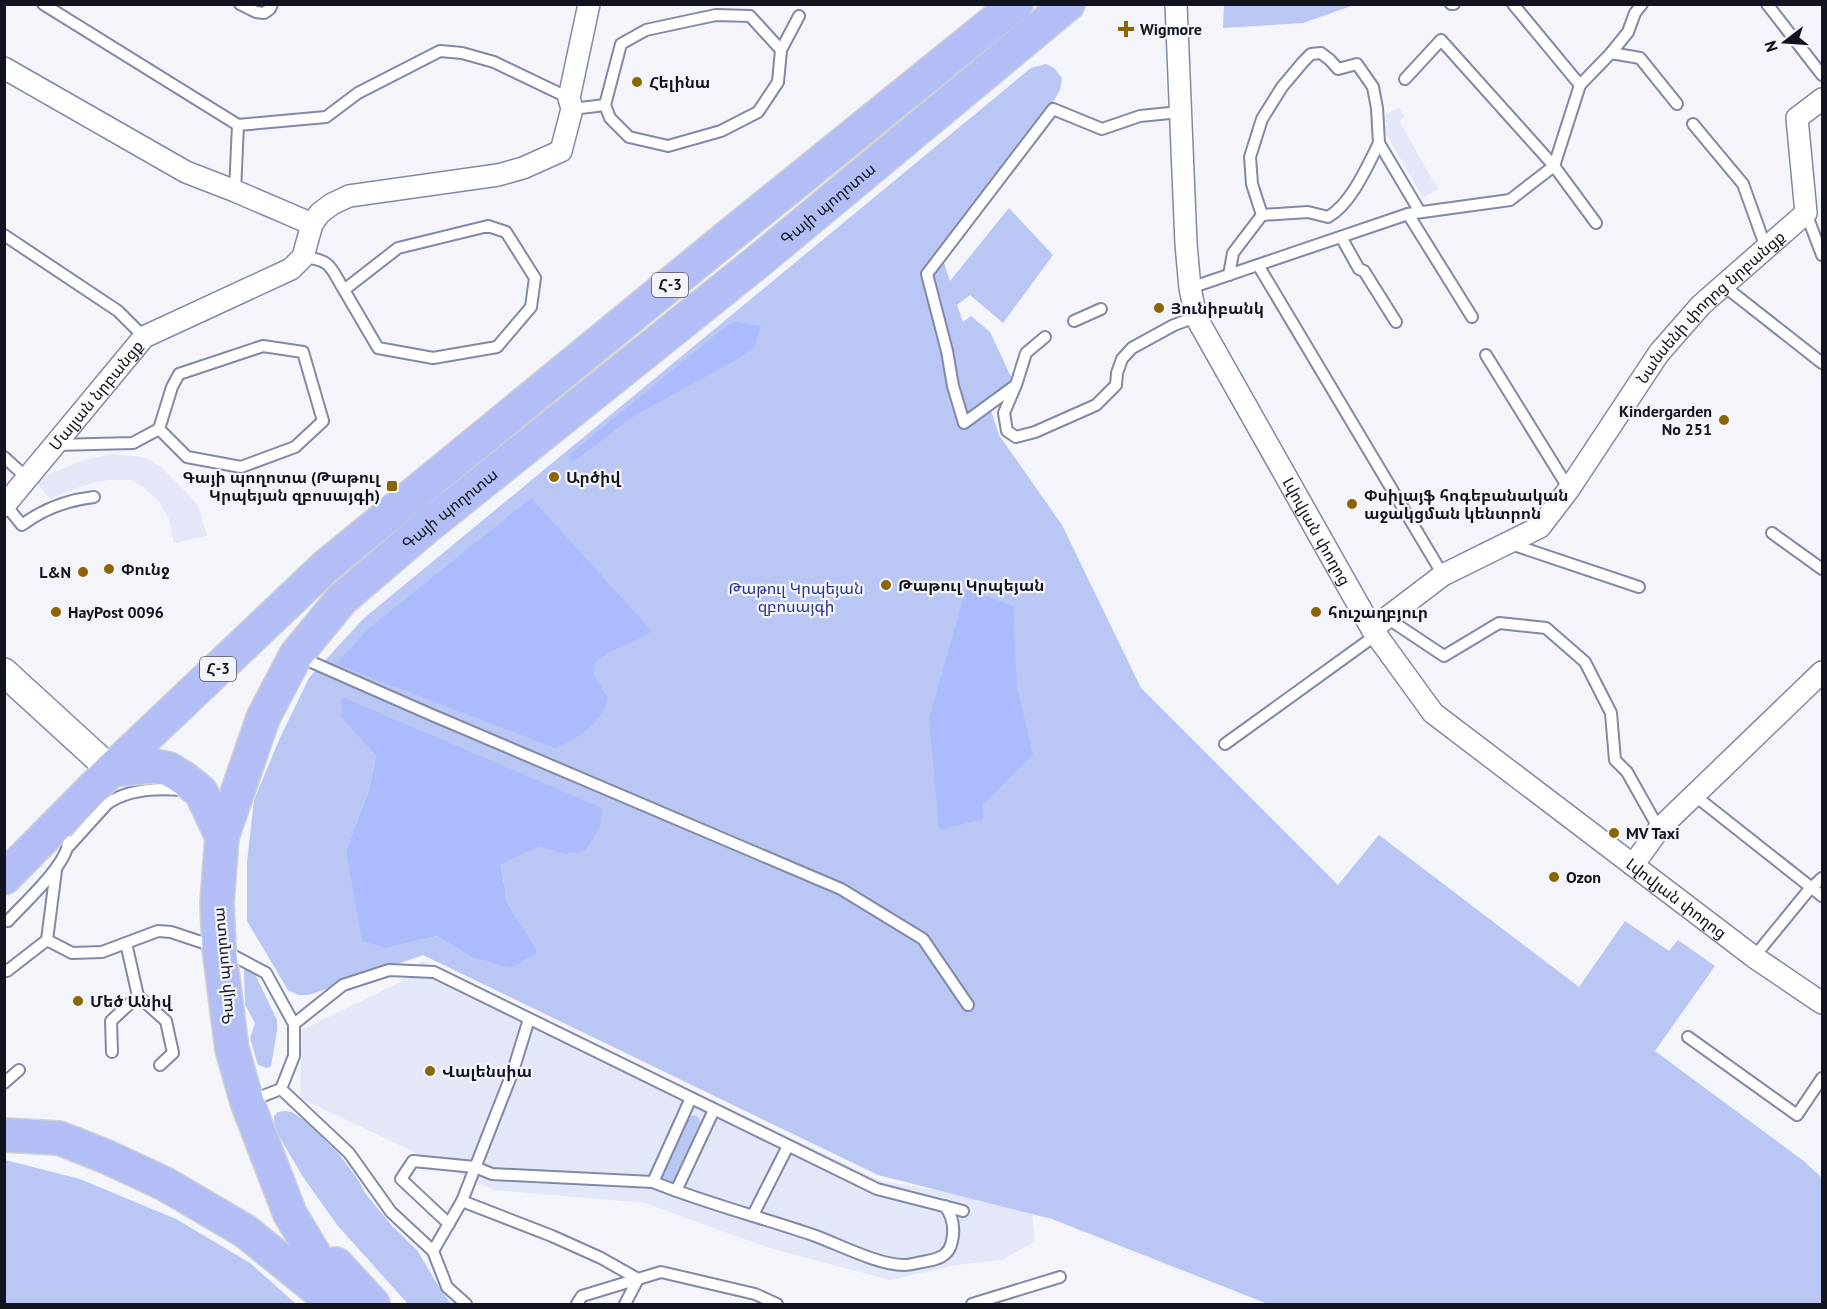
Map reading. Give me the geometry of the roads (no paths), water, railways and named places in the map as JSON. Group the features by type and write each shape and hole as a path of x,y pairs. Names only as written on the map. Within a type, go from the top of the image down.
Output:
{"main road":[{"name":"Գայի պողոտա","path":"4,878 68,830 111,770 325,567 1016,4"},
{"name":"Գայի պողոտա","path":"290,1214 247,1102 232,1049 221,964 217,903 222,837 263,718 296,655 342,599 425,528 755,264 1068,4"},
{"path":"111,770 154,766 169,769 201,792 222,837"},
{"path":"4,1135 58,1138 107,1157 165,1184 245,1231 335,1305"},
{"path":"290,1214 344,1305"},
{"path":"290,1214 373,1305"}],"street":[{"path":"303,257 312,224 320,213 349,196 498,175 523,168 561,151 589,4"},
{"name":"Լվովյան փողոց","path":"1176,4 1185,244 1196,317 1378,628 1433,712 1754,957 1822,1004"},
{"path":"4,68 186,172 312,224"},
{"path":"1806,213 1797,118 1822,99"},
{"name":"Նանսենի փողոց նրբանցք","path":"1378,628 1443,575 1540,527 1569,489 1659,353 1701,305 1806,213"},
{"name":"Մալյան նրբանցք","path":"5,504 144,337 291,269 303,257"},
{"path":"4,672 111,770"},
{"path":"1633,865 1659,829 1822,672"}],"lane":[{"path":"43,4 238,125 326,117 358,93 440,51 462,53 494,62 570,103 604,105"},
{"path":"240,4 256,12 264,13 270,9 272,4"},
{"path":"1513,4 1580,85"},
{"path":"1190,288 1408,214 1510,200 1554,166 1580,85 1628,32 1635,13 1642,4"},
{"path":"1767,4 1822,75"},
{"path":"781,50 750,16 716,15 646,30 621,44 604,105 610,118 629,137 668,146 721,131 758,112 778,82 781,50 799,16"},
{"path":"1405,80 1442,40 1554,166 1596,223"},
{"path":"1262,215 1252,184 1250,158 1262,119 1282,87 1311,54 1321,53 1338,69 1357,64 1373,87 1379,143 1420,212"},
{"path":"1611,53 1640,58 1677,104"},
{"path":"1016,386 964,423 927,274 1053,109 1102,129 1140,116 1180,112"},
{"path":"1693,124 1743,184 1766,248"},
{"path":"236,191 238,125"},
{"path":"1262,215 1308,213 1328,217 1359,183 1379,143"},
{"path":"1806,213 1822,255"},
{"path":"1408,214 1472,318"},
{"path":"1229,275 1233,253 1262,215"},
{"path":"303,257 319,259 329,264 344,290 378,348 433,358 497,347 531,307 535,278 506,232 488,226 398,248 344,290"},
{"path":"4,235 118,311 144,337"},
{"path":"1341,237 1359,269 1364,271 1396,322"},
{"path":"1258,265 1443,575"},
{"path":"1724,286 1822,363"},
{"path":"1074,321 1101,309"},
{"path":"1045,338 1026,353 1016,386 1004,413 1007,431 1016,437 1035,432 1096,405 1116,385 1122,359 1132,348 1174,325 1196,317"},
{"path":"55,445 133,443 159,429 172,387 179,374 263,346 303,352 323,421 294,447 241,466 187,457 159,429"},
{"path":"1486,355 1569,489"},
{"path":"4,457 27,478"},
{"path":"5,504 22,525 46,509 94,497"},
{"path":"1772,533 1822,568"},
{"path":"1508,543 1639,587"},
{"path":"1225,744 1378,628 1444,656 1499,623 1546,628 1585,662 1611,713 1615,760 1627,772 1659,829"},
{"path":"296,655 442,720 841,889 923,939 968,1005"},
{"path":"4,971 47,940 56,869 68,830 123,795 169,789 201,792"},
{"path":"1695,795 1822,896"},
{"path":"8,921 56,869"},
{"path":"1754,957 1822,878"},
{"path":"47,940 72,953 102,952 158,931 171,932 221,964 266,973 294,1024 294,1056 281,1089 247,1102"},
{"path":"126,943 138,996 166,1021 173,1053 160,1065"},
{"path":"294,1024 343,985 389,970 434,972 877,1189 963,1211"},
{"path":"112,1052 111,1021 138,996"},
{"path":"433,1251 462,1201 513,1071 529,1019"},
{"path":"1688,1037 1797,1114 1822,1078"},
{"path":"4,1083 19,1070"},
{"path":"281,1089 349,1153 391,1212 433,1251 447,1287 466,1305"},
{"path":"653,1182 691,1098"},
{"path":"676,1191 714,1110"},
{"path":"753,1215 788,1146"},
{"path":"449,1224 401,1179 413,1161 476,1167 492,1174 653,1182 814,1236 882,1262 904,1265 942,1257 949,1251 953,1223 945,1206"},
{"path":"462,1201 552,1236 601,1258 638,1279"},
{"path":"577,1305 582,1296 661,1272 755,1294 777,1305"},
{"path":"972,1305 1060,1277"},
{"path":"625,1305 638,1279"}],"place":[{"name":"Wigmore","path":"1126,29"},
{"name":"Հելինա","path":"637,82"},
{"name":"Յունիբանկ","path":"1159,308"},
{"name":"Kindergarden No 251","path":"1724,420"},
{"name":"Արծիվ","path":"554,477"},
{"name":"Գայի պողոտա (Թաթուլ Կրպեյան զբոսայգի)","path":"392,486"},
{"name":"Փսիլայֆ հոգեբանական աջակցման կենտրոն","path":"1352,504"},
{"name":"Փունջ","path":"109,569"},
{"name":"L&N","path":"83,572"},
{"name":"Թաթուլ Կրպեյան","path":"886,585"},
{"name":"HayPost 0096","path":"56,612"},
{"name":"հուշաղբյուր","path":"1316,612"},
{"name":"MV Taxi","path":"1614,833"},
{"name":"Ozon","path":"1554,877"},
{"name":"Մեծ Անիվ","path":"78,1001"},
{"name":"Վալենսիա","path":"430,1071"}],"park label":[{"name":"Թաթուլ Կրպեյան զբոսայգի","path":"796,597"}]}
